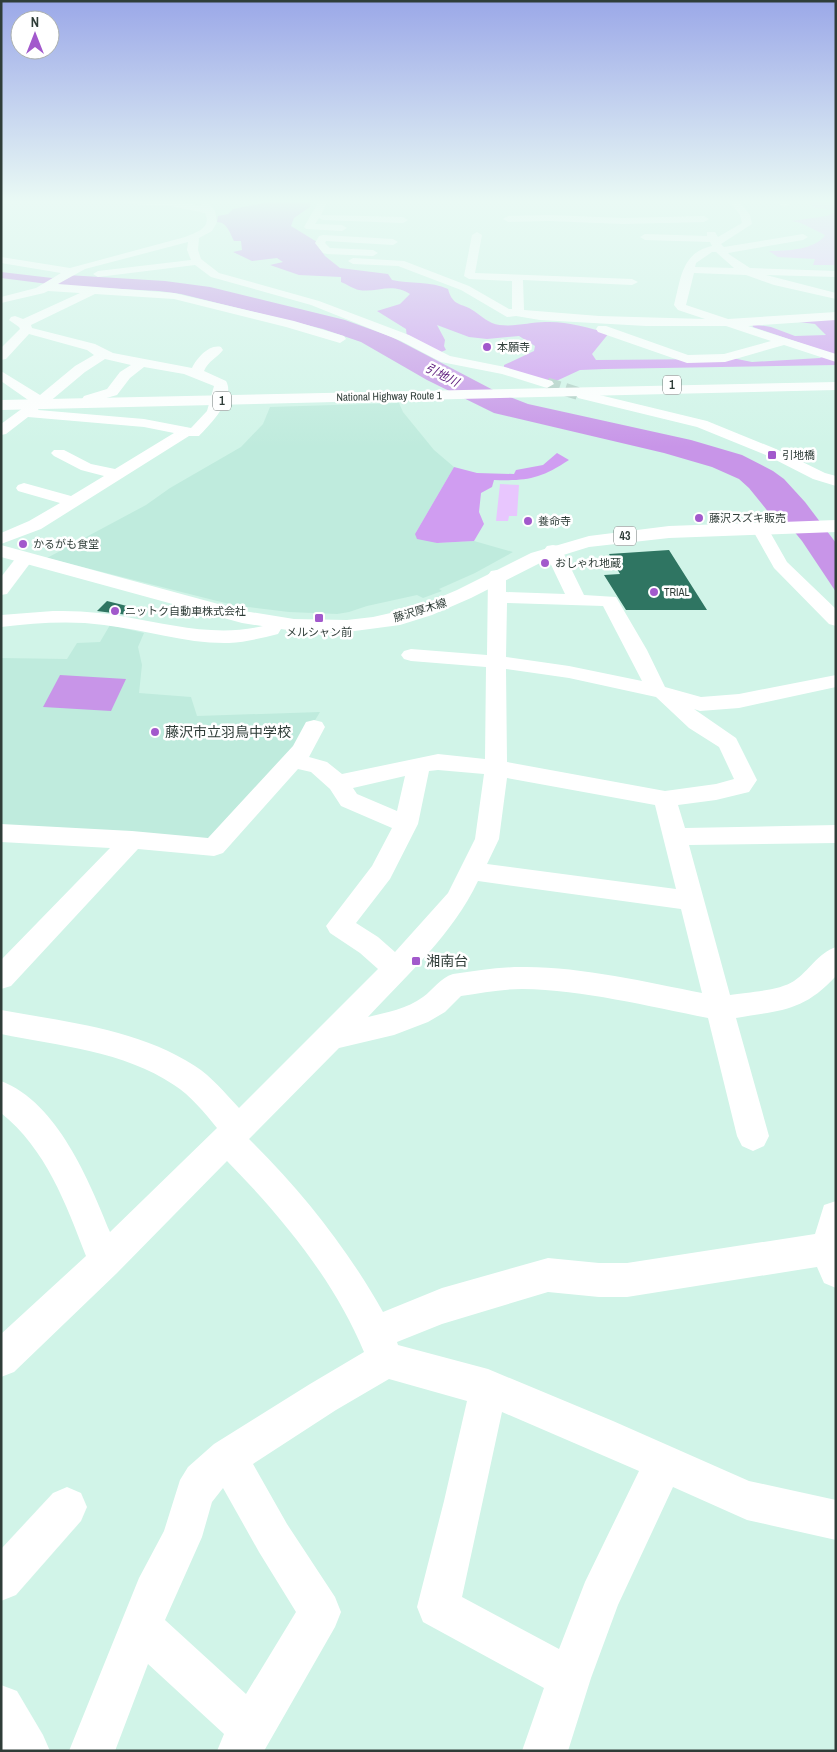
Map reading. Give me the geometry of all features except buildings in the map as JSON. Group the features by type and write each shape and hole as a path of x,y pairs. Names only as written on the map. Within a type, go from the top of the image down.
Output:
{"main road":[{"name":"National Highway Route 1","path":"1,405 836,382"},
{"name":"National Highway Route 1","path":"513,391 836,386"},
{"name":"National Highway Route 1","path":"1,401 36,404 89,399 219,398"},
{"name":"藤沢厚木線","path":"1,551 274,624 325,626 357,625 404,616 497,586 525,561 553,550 608,537 676,532 833,526"}],"street":[{"path":"1,300 32,294 53,283"},
{"path":"241,283 308,301 405,338 446,359 505,371 547,384"},
{"path":"452,283 506,313 518,311 536,316 590,319 636,317 730,323 836,316"},
{"path":"517,283 518,311"},
{"path":"563,283 563,294"},
{"path":"631,283 632,295"},
{"path":"685,283 680,305 677,308 730,323 836,358"},
{"path":"779,283 836,296"},
{"path":"46,287 139,292 195,300 340,339"},
{"path":"1,356 25,327 95,291"},
{"path":"1,375 19,387 36,404 194,433 214,412 221,384 197,372 141,363 98,353 91,346 25,327 3,312"},
{"path":"590,319 591,326 687,359 725,358 784,341"},
{"path":"197,372 202,361 217,350"},
{"path":"1,431 80,370 104,354"},
{"path":"89,399 107,395 116,389 126,376 141,363"},
{"path":"1,387 19,387"},
{"path":"116,389 119,395 129,398"},
{"path":"583,395 702,424 771,452 813,474 836,481"},
{"path":"1,539 34,525 186,432"},
{"path":"59,453 86,467 117,474"},
{"path":"24,488 73,502"},
{"path":"760,529 780,564 836,620"},
{"path":"553,550 578,601"},
{"path":"1,590 25,558"},
{"path":"1,1359 105,1261 330,1038 427,936 456,899 487,839 494,804 496,768 496,662 498,639 497,586 578,601 609,601 660,692 697,723 728,743 746,780 741,786 716,792 665,799 496,768 438,762 338,783"},
{"path":"1,621 39,618 104,619 199,637 258,634 271,630 274,624"},
{"path":"411,655 496,662 569,672 660,692 693,703 705,704 739,701 836,681"},
{"path":"1,833 132,840 214,848 302,750 314,727"},
{"path":"293,760 319,767 338,783 349,800 406,824"},
{"path":"396,968 369,945 339,926 381,872 406,824 419,766"},
{"path":"665,799 753,1136"},
{"path":"675,837 836,834"},
{"path":"1,978 132,840"},
{"path":"472,871 692,901"},
{"path":"330,1038 406,1018 428,1010 453,985 520,978 548,979 590,984 720,1009 800,993 807,989 836,958"},
{"path":"1,1022 69,1035 125,1049 155,1060 182,1073 204,1090 232,1134 332,1261 381,1347 600,1434 747,1500 836,1520"},
{"path":"1,1096 13,1104 36,1126 64,1166 82,1202 105,1261"},
{"path":"92,1751 140,1627 182,1537 194,1494 202,1481 228,1458 323,1397 381,1347 442,1306 548,1275 598,1280 627,1280 833,1246"},
{"path":"488,1388 464,1501 438,1607 569,1678"},
{"path":"140,1627 245,1739 320,1612 273,1538 228,1458"},
{"path":"545,1751 569,1678 600,1597 664,1462"},
{"path":"1,1580 67,1506"},
{"path":"1,1707 28,1751"}],"shaded area":[{"path":"342,283 414,283 441,286 448,289 451,297 456,302 498,325 553,322 577,325 609,333 592,354 596,360 732,358 752,362 820,358 830,353 753,327 752,324 771,327 795,336 826,335 815,324 799,322 836,319 836,365 580,370 552,383 504,369 504,365 534,351 535,346 519,336 487,339 469,337 437,325 445,340 444,346 446,350 441,352 407,337 406,329 377,311 400,304 410,294 391,288 366,291 354,289"},
{"path":"399,403 403,412 434,450 454,467 415,534 437,543 474,541 513,552 475,573 439,589 442,591 423,598 417,595 337,614 289,612 233,605 47,558 146,505 170,488 241,447 263,424 270,407"},
{"path":"557,453 569,460 533,478 494,480 492,487 481,493 479,512 484,524 474,541 437,543 417,539 415,534 454,467 477,473 514,474 516,470 543,465"},
{"path":"500,484 519,485 517,516 509,516 508,521 496,521"},
{"name":"藤沢市立羽鳥中学校","path":"110,625 144,633 138,647 142,665 139,693 191,697 197,716 320,712 299,747 209,840 1,826 1,658 67,659 77,643 100,642"}],"water":[{"name":"引地川","path":"38,283 178,283 210,287 345,320 392,337 497,392 528,404 691,440 742,455 784,479 805,502 836,543 836,592 802,541 783,518 770,514 749,488 739,479 712,467 664,453 494,413 427,380 361,342 323,329 181,294"},
{"path":"60,675 126,679 111,711 43,707"}],"tunnel":[{"path":"547,384 583,395"}],"place":[{"name":"本願寺","path":"487,347"},
{"name":"引地橋","path":"772,455"},
{"name":"藤沢スズキ販売","path":"699,518"},
{"name":"養命寺","path":"528,521"},
{"name":"かるがも食堂","path":"23,544"},
{"name":"おしゃれ地蔵","path":"545,563"},
{"name":"TRIAL","path":"654,592"},
{"name":"ニットク自動車株式会社","path":"115,611"},
{"name":"メルシャン前","path":"319,618"},
{"name":"藤沢市立羽鳥中学校","path":"155,732"},
{"name":"湘南台","path":"416,961"}]}
